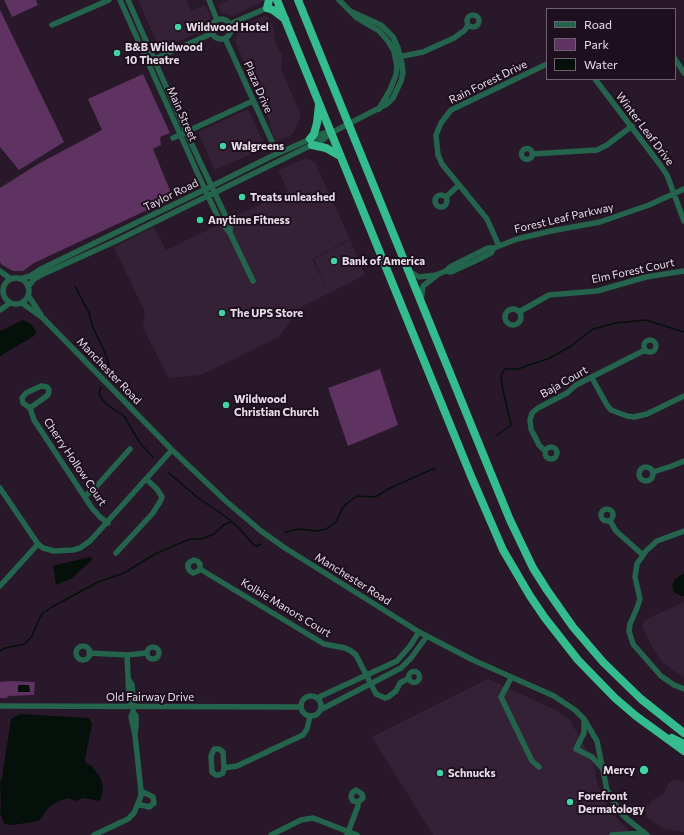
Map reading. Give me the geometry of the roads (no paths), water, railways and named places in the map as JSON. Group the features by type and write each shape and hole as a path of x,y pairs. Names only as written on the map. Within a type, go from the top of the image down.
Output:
{"highway":[{"path":"277,0 471,476 503,550 530,596 578,660 606,689 648,726 684,751"},
{"path":"298,0 510,520 540,579 573,627 603,662 641,699 684,733"},
{"path":"268,4 285,19"},
{"path":"320,104 317,123 311,142 326,148 341,157"},
{"path":"648,726 684,744"}],"street":[{"path":"52,25 109,0"},
{"name":"Main Street","path":"120,0 205,190 220,221 230,233 253,281"},
{"name":"Main Street","path":"128,0 186,132 227,219 230,227 230,233"},
{"path":"209,0 217,20"},
{"name":"Taylor Road","path":"20,279 30,276 41,269 205,190 269,157 286,150 326,138 331,133 379,109 394,82 398,57 384,35 357,18 339,0"},
{"path":"230,24 268,4"},
{"path":"217,20 224,20 230,24 231,32 225,38 219,39 213,33 212,26 217,20"},
{"path":"398,57 423,52 454,38 465,30 468,25"},
{"path":"148,62 213,33"},
{"name":"Plaza Drive","path":"225,38 273,144"},
{"path":"676,61 684,73"},
{"name":"Rain Forest Drive","path":"496,247 487,219 442,164 438,155 436,135 444,117 451,110 546,64"},
{"name":"Winter Leaf Drive","path":"596,80 632,126 667,175 684,221"},
{"path":"174,138 253,102"},
{"path":"532,154 597,150 607,145 632,126"},
{"name":"Taylor Road","path":"28,287 41,275 116,241 215,193 311,142"},
{"path":"273,144 277,149 286,150"},
{"path":"269,157 273,151 273,144"},
{"path":"446,197 459,185"},
{"name":"Forest Leaf Parkway","path":"408,270 419,277 436,275 446,271 451,272 492,252 496,247 517,239 551,230 600,222 628,213 684,189"},
{"path":"0,271 11,279"},
{"name":"Elm Forest Court","path":"519,312 549,295 597,291 646,277 684,271"},
{"name":"Forest Leaf Parkway","path":"421,302 423,286 436,275"},
{"path":"0,279 4,286 4,296 0,302"},
{"path":"0,310 10,303 22,303 26,300 28,295 28,287 25,282 20,279 11,279 7,281 4,286"},
{"name":"Manchester Road","path":"28,295 43,318"},
{"path":"4,296 10,303"},
{"name":"Manchester Road","path":"22,303 43,318 172,450 244,516 285,548 418,632 511,678 554,696 575,710 584,719 596,741 607,790 619,810 645,834"},
{"name":"Baja Court","path":"544,452 531,429 530,420 532,413 538,408 567,393 576,385 644,350"},
{"path":"592,378 611,410 627,416 634,417 647,414 684,396"},
{"name":"Cherry Hollow Court","path":"30,408 48,395 49,390 47,387 41,386 24,395 22,401 30,408 34,420 96,512 108,523"},
{"path":"85,496 95,488 130,449"},
{"path":"0,488 38,544 44,548 54,551 73,550 80,548 90,541 108,523 172,450"},
{"path":"653,472 684,461"},
{"path":"116,553 153,513 161,500 162,497 157,489 146,479"},
{"path":"610,521 616,531 642,555"},
{"path":"684,532 657,541 642,555 637,564 635,577 640,599 630,624 633,644 661,676 684,689"},
{"path":"0,586 38,544"},
{"name":"Kolbie Manors Court","path":"200,569 324,644 345,648 351,651 356,655 376,694 385,698 388,697 392,695 400,683 409,678"},
{"path":"418,632 410,646 397,661 318,698 314,696 307,696 302,701 300,707 304,713 310,716 315,715 320,710 401,668 411,658 427,636"},
{"path":"89,653 127,655 146,653"},
{"path":"94,835 128,819 134,813 141,791 135,735 131,717 133,710 128,698 129,680 127,655"},
{"path":"511,678 501,697 532,761 539,768"},
{"path":"318,698 321,705 320,710"},
{"name":"Old Fairway Drive","path":"0,706 133,710 183,706 300,707"},
{"path":"224,768 237,766 299,737 308,729 310,716"},
{"path":"584,719 584,733 576,749 592,757 603,769"},
{"path":"138,804 149,807 154,803 153,797 141,791"},
{"path":"348,833 358,806 358,802"},
{"path":"270,835 307,818 318,820 348,833 357,835"},
{"path":"612,835 645,834"}],"water":[{"path":"23,320 31,324 36,331 34,336 0,356 0,331"},
{"path":"90,557 93,559 72,578 56,585 53,566"},
{"path":"684,573 684,596 674,592 672,586 675,579"},
{"path":"18,685 29,685 30,692 18,692"},
{"path":"20,714 89,718 92,724 85,759 86,763 92,766 101,779 103,788 100,801 83,798 75,801 69,798 59,801 48,808 39,821 13,825 4,824 0,813 0,782 2,778 11,719"}],"waterway":[{"path":"75,286 89,313 92,325 106,355 109,366 108,374"},
{"path":"497,435 511,424 502,386 501,375 505,369 518,369 550,358 571,346 593,329 616,323 646,320 684,332"},
{"path":"101,387 99,393 101,398 106,404 124,416 140,443 153,457"},
{"path":"285,532 299,529 316,531 326,529 336,522 342,509 347,503 357,496 377,496 388,489 435,468"},
{"path":"169,473 198,498 225,516 239,528 254,545 257,546 261,544"},
{"path":"0,651 5,648 25,644 32,636 43,613 52,607 98,582 124,573 155,554 190,539 201,539 214,534 225,524 232,522"}],"place":[{"name":"Wildwood Hotel","path":"178,27"},
{"name":"B&B Wildwood 10 Theatre","path":"117,53"},
{"name":"Walgreens","path":"223,146"},
{"name":"Treats unleashed","path":"242,197"},
{"name":"Anytime Fitness","path":"200,220"},
{"name":"Bank of America","path":"334,261"},
{"name":"The UPS Store","path":"222,313"},
{"name":"Wildwood Christian Church","path":"226,405"},
{"name":"Mercy","path":"644,770"},
{"name":"Schnucks","path":"440,773"},
{"name":"Forefront Dermatology","path":"570,802"}]}
